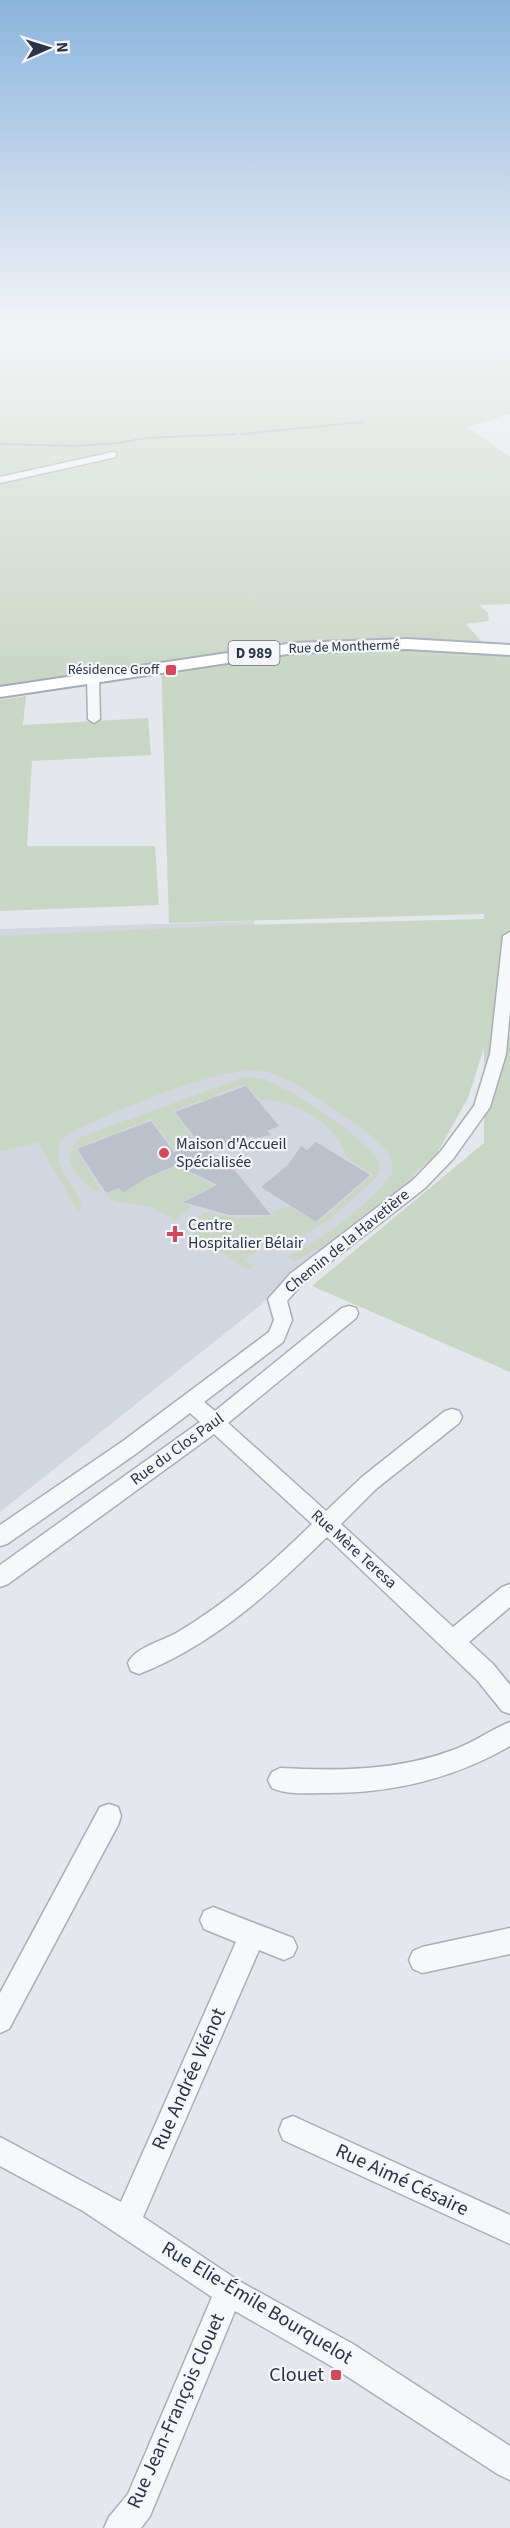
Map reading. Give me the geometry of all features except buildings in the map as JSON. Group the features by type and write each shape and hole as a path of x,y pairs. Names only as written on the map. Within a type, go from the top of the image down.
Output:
{"main road":[{"name":"Rue de Monthermé","path":"0,692 294,648 407,644 510,650"}],"street":[{"path":"0,480 113,456"},
{"path":"93,678 94,719"},
{"name":"Chemin de la Havetière","path":"0,1537 191,1402 276,1337 283,1320 277,1299 296,1279 419,1184 447,1155 482,1107 498,1054 510,936"},
{"name":"Rue du Clos Paul","path":"0,1577 213,1424 349,1313"},
{"name":"Rue Mère Teresa","path":"191,1402 453,1641 485,1672 510,1703"},
{"path":"139,1663 182,1642 225,1615 270,1579 369,1483 452,1417"},
{"path":"453,1641 510,1594"},
{"path":"280,1780 328,1782 386,1780 439,1767 490,1746 510,1733"},
{"path":"0,2020 109,1816"},
{"path":"213,1920 284,1947"},
{"name":"Rue Andrée Viénot","path":"127,2221 252,1936"},
{"path":"422,1960 510,1941"},
{"name":"Rue Aimé Césaire","path":"293,2130 510,2230"},
{"name":"Rue Elie-Émile Bourquelot","path":"0,2151 127,2221 229,2291 342,2355 510,2464"},
{"name":"Rue Jean-François Clouet","path":"120,2528 139,2505 229,2291"}],"shaded area":[{"name":"Centre Hospitalier Bélair","path":"253,921 419,1184 280,1284 262,1304 0,1512 0,929"}],"green space":[{"path":"0,449 498,449 510,457 510,604 479,605 488,613 489,621 466,624 483,643 510,654 510,1372 312,1286 484,1143 484,1048 468,1098 436,1155 396,1191 321,1247 295,1261 288,1257 330,1231 382,1187 392,1174 392,1163 387,1151 369,1134 304,1089 273,1074 262,1071 244,1071 191,1084 130,1106 61,1139 59,1160 64,1175 74,1188 82,1206 79,1213 38,1142 0,1152 0,936 240,925 484,919 484,914 169,923 161,663 0,687"},
{"path":"26,696 23,725 148,718 151,755 32,761 27,846 155,846 159,905 0,911 0,700"},
{"path":"244,1077 261,1078 275,1084 327,1115 373,1153 380,1168 374,1180 327,1222 276,1250 265,1243 245,1261 253,1267 248,1270 187,1229 204,1212 237,1218 274,1216 272,1211 289,1207 317,1223 373,1175 345,1156 334,1133 312,1116 286,1104 261,1100 246,1084 215,1095 231,1115 219,1120 203,1100 173,1111 196,1143 175,1151 151,1119 120,1131 135,1152 121,1157 106,1136 75,1149 101,1190 95,1191 88,1186 72,1167 70,1153 79,1138"},
{"path":"189,1162 199,1167 193,1175 215,1186 181,1201 191,1207 175,1220 151,1207 116,1201 102,1195 119,1189 123,1193 138,1182"}],"place":[{"name":"Résidence Groff","path":"171,670"},
{"name":"Maison d'Accueil Spécialisée","path":"164,1153"},
{"name":"Centre Hospitalier Bélair","path":"175,1234"},
{"name":"Clouet","path":"336,2375"}]}
